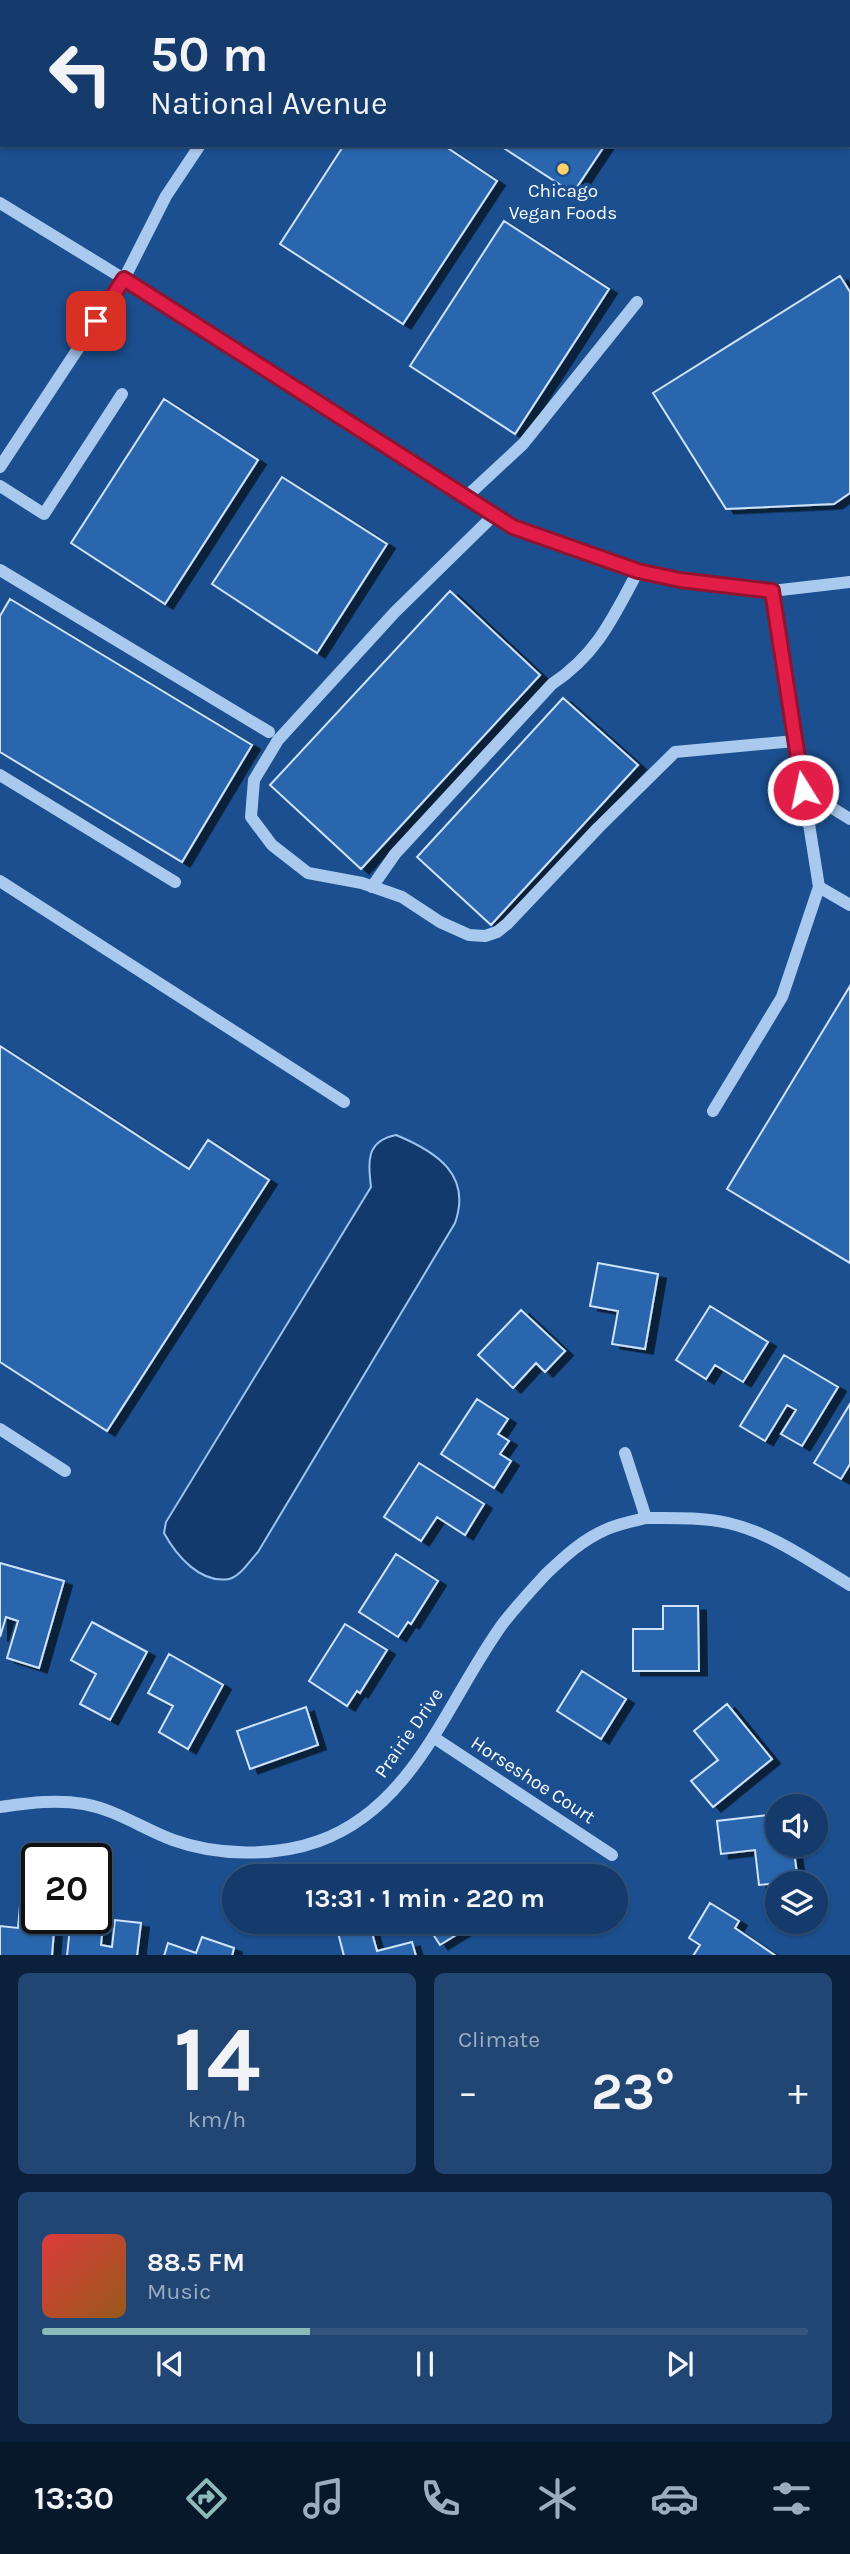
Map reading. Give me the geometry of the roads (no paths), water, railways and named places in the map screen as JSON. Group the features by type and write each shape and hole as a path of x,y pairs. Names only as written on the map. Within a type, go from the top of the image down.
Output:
{"street":[{"path":"0,467 124,279 166,196 199,147"},
{"path":"0,203 124,279 465,498 527,533 638,571 680,580 772,591 850,582"},
{"path":"465,498 523,444 637,302"},
{"path":"0,486 44,514 122,394"},
{"path":"494,515 395,612 278,740 254,780 251,817 272,845 308,873 372,887 402,897 440,922 469,935 485,936 497,932 507,924 675,752 795,741"},
{"path":"0,570 269,732"},
{"path":"372,887 395,854 552,684 573,670 606,632 638,571"},
{"path":"713,1111 782,997 819,887 772,591"},
{"path":"0,775 175,882"},
{"path":"803,790 850,818"},
{"path":"0,881 344,1102"},
{"path":"819,887 850,905"},
{"path":"0,1429 65,1471"},
{"path":"625,1453 646,1518"},
{"name":"Prairie Drive","path":"0,1807 45,1800 85,1804 122,1815 172,1840 210,1850 244,1852 300,1847 338,1833 363,1819 400,1783 433,1737 504,1623 537,1584 568,1553 606,1529 646,1518 702,1519 728,1523 760,1533 850,1585"},
{"name":"Horseshoe Court","path":"433,1737 612,1855"}],"water":[{"path":"396,1135 425,1149 447,1167 459,1191 455,1223 258,1552 241,1571 229,1579 208,1577 190,1566 175,1550 164,1533 166,1522 371,1187 369,1169 374,1147 386,1138"}],"place":[{"name":"Chicago Vegan Foods","path":"563,169"}]}
